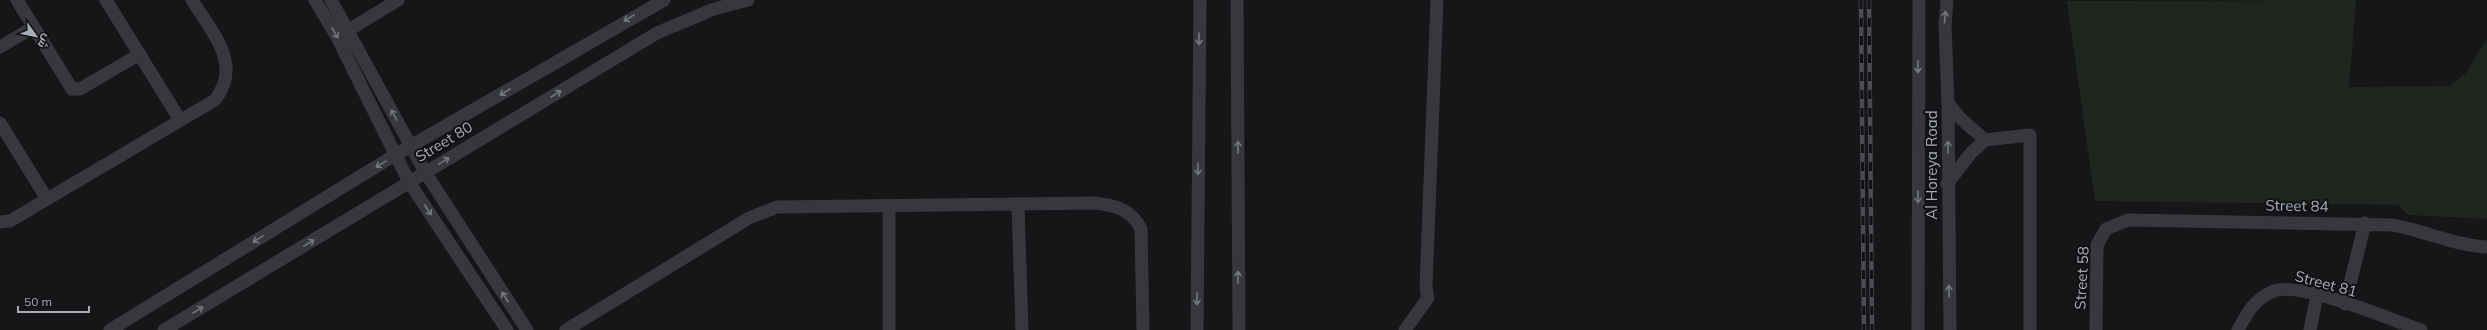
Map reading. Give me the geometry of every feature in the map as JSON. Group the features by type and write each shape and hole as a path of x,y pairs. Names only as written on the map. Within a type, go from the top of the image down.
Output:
{"street":[{"path":"17,0 32,28 69,88 74,90 80,89 140,54"},
{"path":"106,0 180,120"},
{"path":"0,222 10,221 215,100 223,89 227,76 227,62 222,50 192,0"},
{"path":"315,0 337,37 409,182 507,330"},
{"path":"331,0 349,30 425,172 526,330"},
{"path":"349,30 398,0"},
{"name":"Street 80","path":"110,330 396,156 664,0"},
{"name":"Street 80","path":"164,330 657,33 714,9 748,0"},
{"path":"1197,330 1200,0"},
{"path":"1237,0 1239,330"},
{"path":"1405,330 1428,298 1426,287 1437,0"},
{"name":"Al Horeya Road","path":"1918,330 1919,0"},
{"name":"Al Horeya Road","path":"1947,0 1944,26 1948,103 1947,184 1950,330"},
{"path":"0,47 32,28"},
{"path":"1948,103 1959,117 1986,140"},
{"path":"0,123 47,199"},
{"path":"1947,184 1963,163 1986,140 2030,135 2030,330"},
{"path":"566,330 749,218 763,212 792,206 1018,205 1096,203 1114,205 1130,214 1137,221 1141,229 1143,330"},
{"path":"1018,205 1022,330"},
{"path":"889,206 889,330"},
{"name":"Street 84","path":"2106,229 2128,220 2156,219 2365,223 2418,230 2462,243 2487,247"},
{"path":"2345,304 2365,223"},
{"name":"Street 58","path":"2096,330 2096,255 2098,245 2106,229"},
{"name":"Street 81","path":"2238,330 2253,304 2270,293 2290,288 2345,304 2399,326 2421,330"},
{"path":"2310,330 2317,295"}],"shaded area":[{"path":"2356,0 2349,87 2449,86 2465,74 2487,39 2487,219 2408,215 2398,205 2095,201 2067,1"}],"railway":[{"path":"1861,0 1864,330"},
{"path":"1869,0 1872,330"}]}
